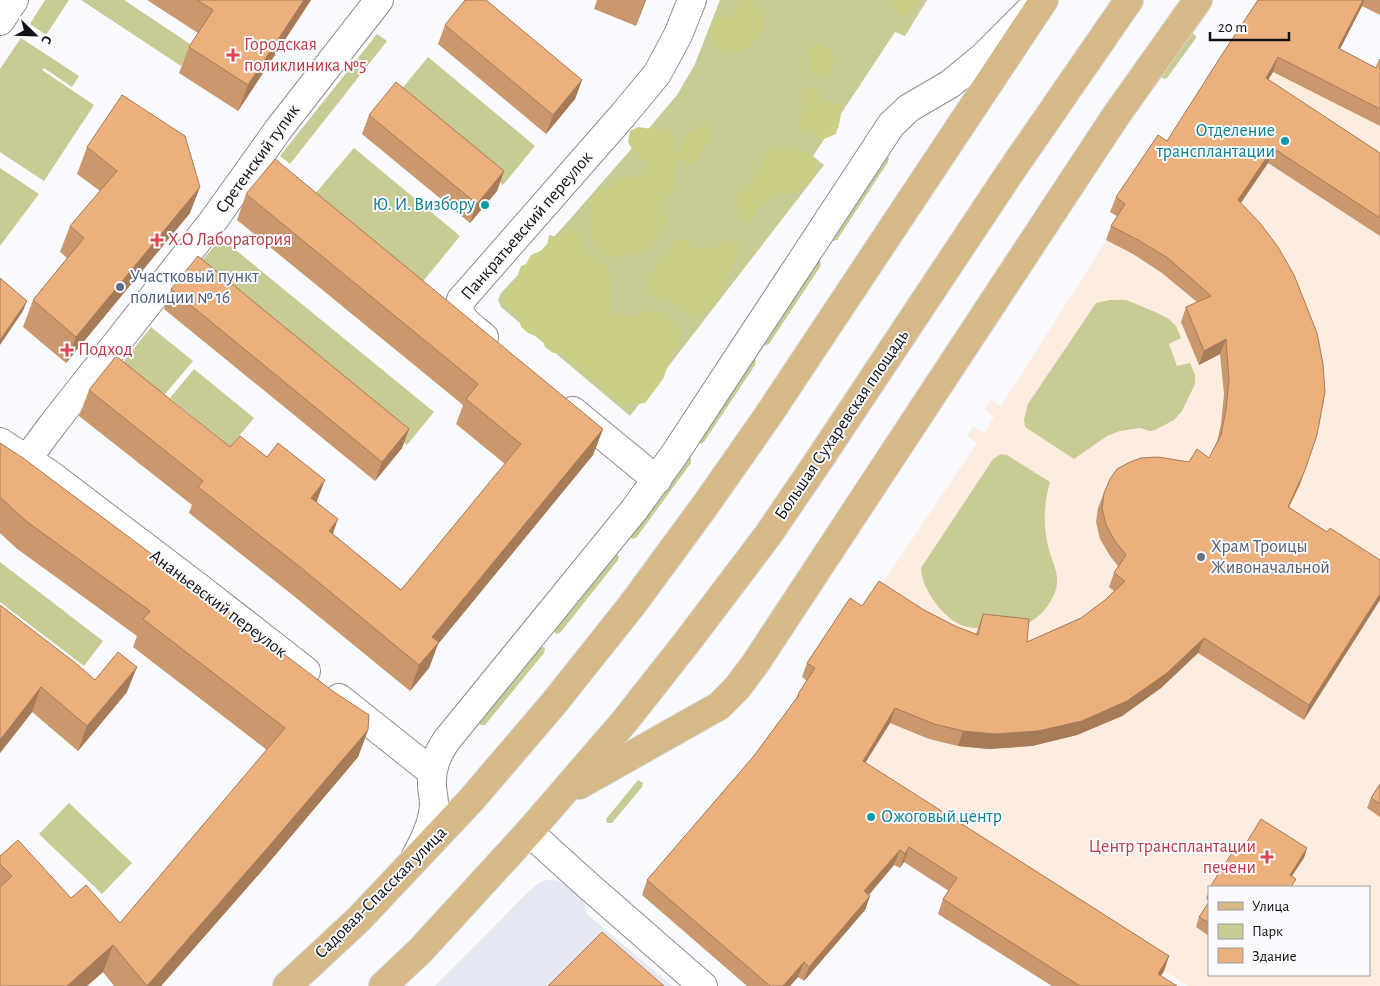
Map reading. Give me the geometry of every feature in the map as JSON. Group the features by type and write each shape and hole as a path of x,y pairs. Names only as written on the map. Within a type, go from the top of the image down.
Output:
{"main road":[{"name":"Садовая-Спасская улица","path":"287,986 359,919 472,799 554,703 632,605 704,507 772,408 1042,0"},
{"name":"Большая Сухаревская площадь","path":"530,832 624,722 676,657 768,535 1009,174 1129,0"},
{"path":"564,792 719,706 737,688 821,565 1115,117 1198,0"},
{"path":"383,986 420,951 530,832"}],"street":[{"path":"0,21 14,0"},
{"name":"Сретенский тупик","path":"28,459 53,424 213,221 278,130 379,0"},
{"name":"Панкратьевский переулок","path":"506,356 463,319 459,312 461,300 623,116 657,74 678,35 692,0"},
{"path":"414,862 428,833 434,804 432,772 438,754 446,741 657,480 891,125 909,108 950,84 984,56 1042,0"},
{"path":"557,398 657,480"},
{"name":"Ананьевский переулок","path":"0,442 48,473 205,593 432,772"},
{"path":"530,832 703,986"}],"shaded area":[{"path":"1229,50 1380,126 1380,986 1188,986 1164,971 1154,986 1052,986 938,914 951,892 904,862 900,868 748,772 810,682 802,677 845,613 857,621 977,443 967,436 973,426 984,433 994,417 984,410 991,400 1001,406 1120,219 1110,212 1152,149 1161,155"},
{"path":"547,880 559,881 575,892 583,899 587,914 672,986 435,986 530,890"}],"green space":[{"path":"45,0 69,0 46,35 30,24"},
{"path":"81,0 124,0 193,46 181,66"},
{"path":"720,0 927,0 905,36 895,32 813,156 824,165 630,416 501,307 498,300 501,293 564,226 677,95 695,64"},
{"path":"743,0 751,0 758,4 765,17 764,29 757,40 740,52 732,53 714,43 711,29 714,19 732,17"},
{"path":"889,0 919,0 907,16 900,14"},
{"path":"1192,33 1196,38 1167,78 1163,79 1161,75"},
{"path":"377,34 387,41 290,164 280,156"},
{"path":"21,38 79,76 72,87 44,68 42,70 94,105 44,181 0,152 0,69"},
{"path":"823,43 830,51 829,55 834,60 829,76 817,76 809,72 808,52 813,44"},
{"path":"428,57 535,146 503,185 396,96"},
{"path":"811,87 820,94 820,101 836,104 839,106 841,113 836,134 822,140 815,135 812,129 805,131 798,124 807,107 801,97 804,91"},
{"path":"706,125 713,133 713,140 702,149 697,162 694,164 684,163 678,159 683,137 690,132 694,132 698,127"},
{"path":"638,127 666,131 675,136 674,152 677,163 675,187 665,197 659,208 666,216 664,225 645,251 612,258 604,255 600,246 589,238 590,206 593,196 608,188 616,180 648,173 649,163 646,159 636,156 628,142 630,131"},
{"path":"779,147 803,152 813,158 816,163 814,176 798,191 789,194 772,195 758,206 751,221 743,221 741,218 742,209 736,205 739,195 745,187 751,185 763,165 762,157 769,151"},
{"path":"354,148 460,236 421,284 314,195"},
{"path":"885,155 889,158 888,162 837,240 833,241 831,239"},
{"path":"0,168 39,194 0,246"},
{"path":"567,230 578,230 584,240 584,252 597,258 608,269 612,295 610,315 623,314 636,317 646,311 658,311 677,323 682,335 663,379 645,403 631,405 616,400 600,383 587,376 578,365 564,354 553,353 545,347 542,339 528,333 521,327 519,318 508,308 504,299 516,280 521,266 526,264 531,255 543,250 547,245 549,235 560,238"},
{"path":"221,238 434,412 407,445 194,270"},
{"path":"681,238 703,250 729,241 742,245 714,307 690,317 681,306 648,292 648,279 671,247"},
{"path":"817,260 821,262 820,267 769,344 765,346 763,344"},
{"path":"1110,300 1126,300 1169,319 1176,326 1181,338 1169,344 1177,366 1190,363 1195,375 1195,384 1182,411 1174,420 1155,430 1150,431 1140,428 1120,431 1107,436 1074,459 1025,427 1024,419 1028,404 1096,303"},
{"path":"151,327 193,361 161,399 120,366"},
{"path":"752,358 756,360 755,365 704,442 700,444 698,442"},
{"path":"194,369 254,418 230,447 170,398"},
{"path":"1001,454 1007,455 1050,482 1046,497 1045,522 1046,538 1057,577 1056,590 1051,601 1042,612 1019,630 972,628 956,623 929,594 921,568 993,459"},
{"path":"688,456 691,458 691,463 636,538 632,539 630,536"},
{"path":"616,554 619,556 618,560 560,633 556,634 553,630"},
{"path":"0,562 103,641 84,666 0,602"},
{"path":"540,646 545,648 544,653 485,725 480,725 479,721"},
{"path":"638,780 643,783 642,787 612,823 607,823 606,819"},
{"path":"69,803 132,863 102,894 39,834"}],"building":[{"name":"Городская поликлиника №5","path":"197,0 304,0 248,85 189,47 213,10"},
{"path":"465,0 486,0 582,80 553,115 445,25"},
{"path":"1258,0 1363,0 1338,48 1376,68 1380,59 1380,109 1278,57 1266,78 1380,153 1380,218 1273,148 1238,200 1260,223 1278,247 1294,275 1317,333 1323,364 1325,392 1317,435 1305,470 1288,507 1327,532 1330,528 1380,560 1380,594 1309,705 1204,638 1167,673 1127,701 1082,721 1038,731 995,734 963,731 934,724 895,708 863,761 1169,956 1158,974 1177,986 1080,986 943,899 957,878 909,847 905,854 900,850 864,891 870,896 809,967 804,962 783,986 770,986 647,880 753,757 799,695 815,668 807,663 850,598 862,606 879,581 924,610 978,635 983,614 1029,619 1027,642 1081,618 1105,600 1125,581 1114,573 1126,555 1106,525 1102,508 1104,493 1117,469 1141,458 1158,457 1189,462 1197,449 1209,458 1221,435 1229,380 1226,339 1204,351 1186,307 1211,296 1168,258 1111,226 1125,204 1116,197 1158,135 1167,141"},
{"path":"396,82 504,171 477,204 369,115"},
{"path":"122,95 185,136 200,187 76,337 33,300 84,238 70,226 117,171 87,147"},
{"path":"275,159 603,429 432,637 439,642 419,665 300,567 198,487 203,481 89,390 116,356 230,447 240,436 267,457 278,443 325,480 311,498 338,519 329,531 401,590 521,444 466,399 478,384 246,194"},
{"path":"198,256 409,429 382,462 171,289"},
{"path":"0,278 27,301 0,340"},
{"path":"0,443 23,458 334,692 369,715 368,730 147,986 113,945 67,986 0,986 0,887 12,876 0,864 0,856 18,840 71,898 86,885 120,923 285,728 143,619 150,611 26,521 0,497"},
{"path":"0,605 95,680 118,652 137,667 87,726 41,687 0,740"},
{"path":"1380,784 1380,804 1371,798"},
{"name":"Центр трансплантации печени","path":"1261,819 1307,848 1290,875 1296,879 1292,886 1211,886 1239,842 1245,845"},
{"path":"1208,904 1208,922 1199,917"},
{"path":"602,932 664,986 548,986"}],"place":[{"name":"Городская поликлиника №5","path":"233,55"},
{"name":"Отделение трансплантации","path":"1285,141"},
{"name":"Ю. И. Визбору","path":"485,205"},
{"name":"X.O Лаборатория","path":"157,240"},
{"name":"Участковый пункт полиции № 16","path":"120,287"},
{"name":"Подход","path":"67,350"},
{"name":"Храм Троицы Живоначальной","path":"1201,557"},
{"name":"Ожоговый центр","path":"871,817"},
{"name":"Центр трансплантации печени","path":"1267,857"}]}
